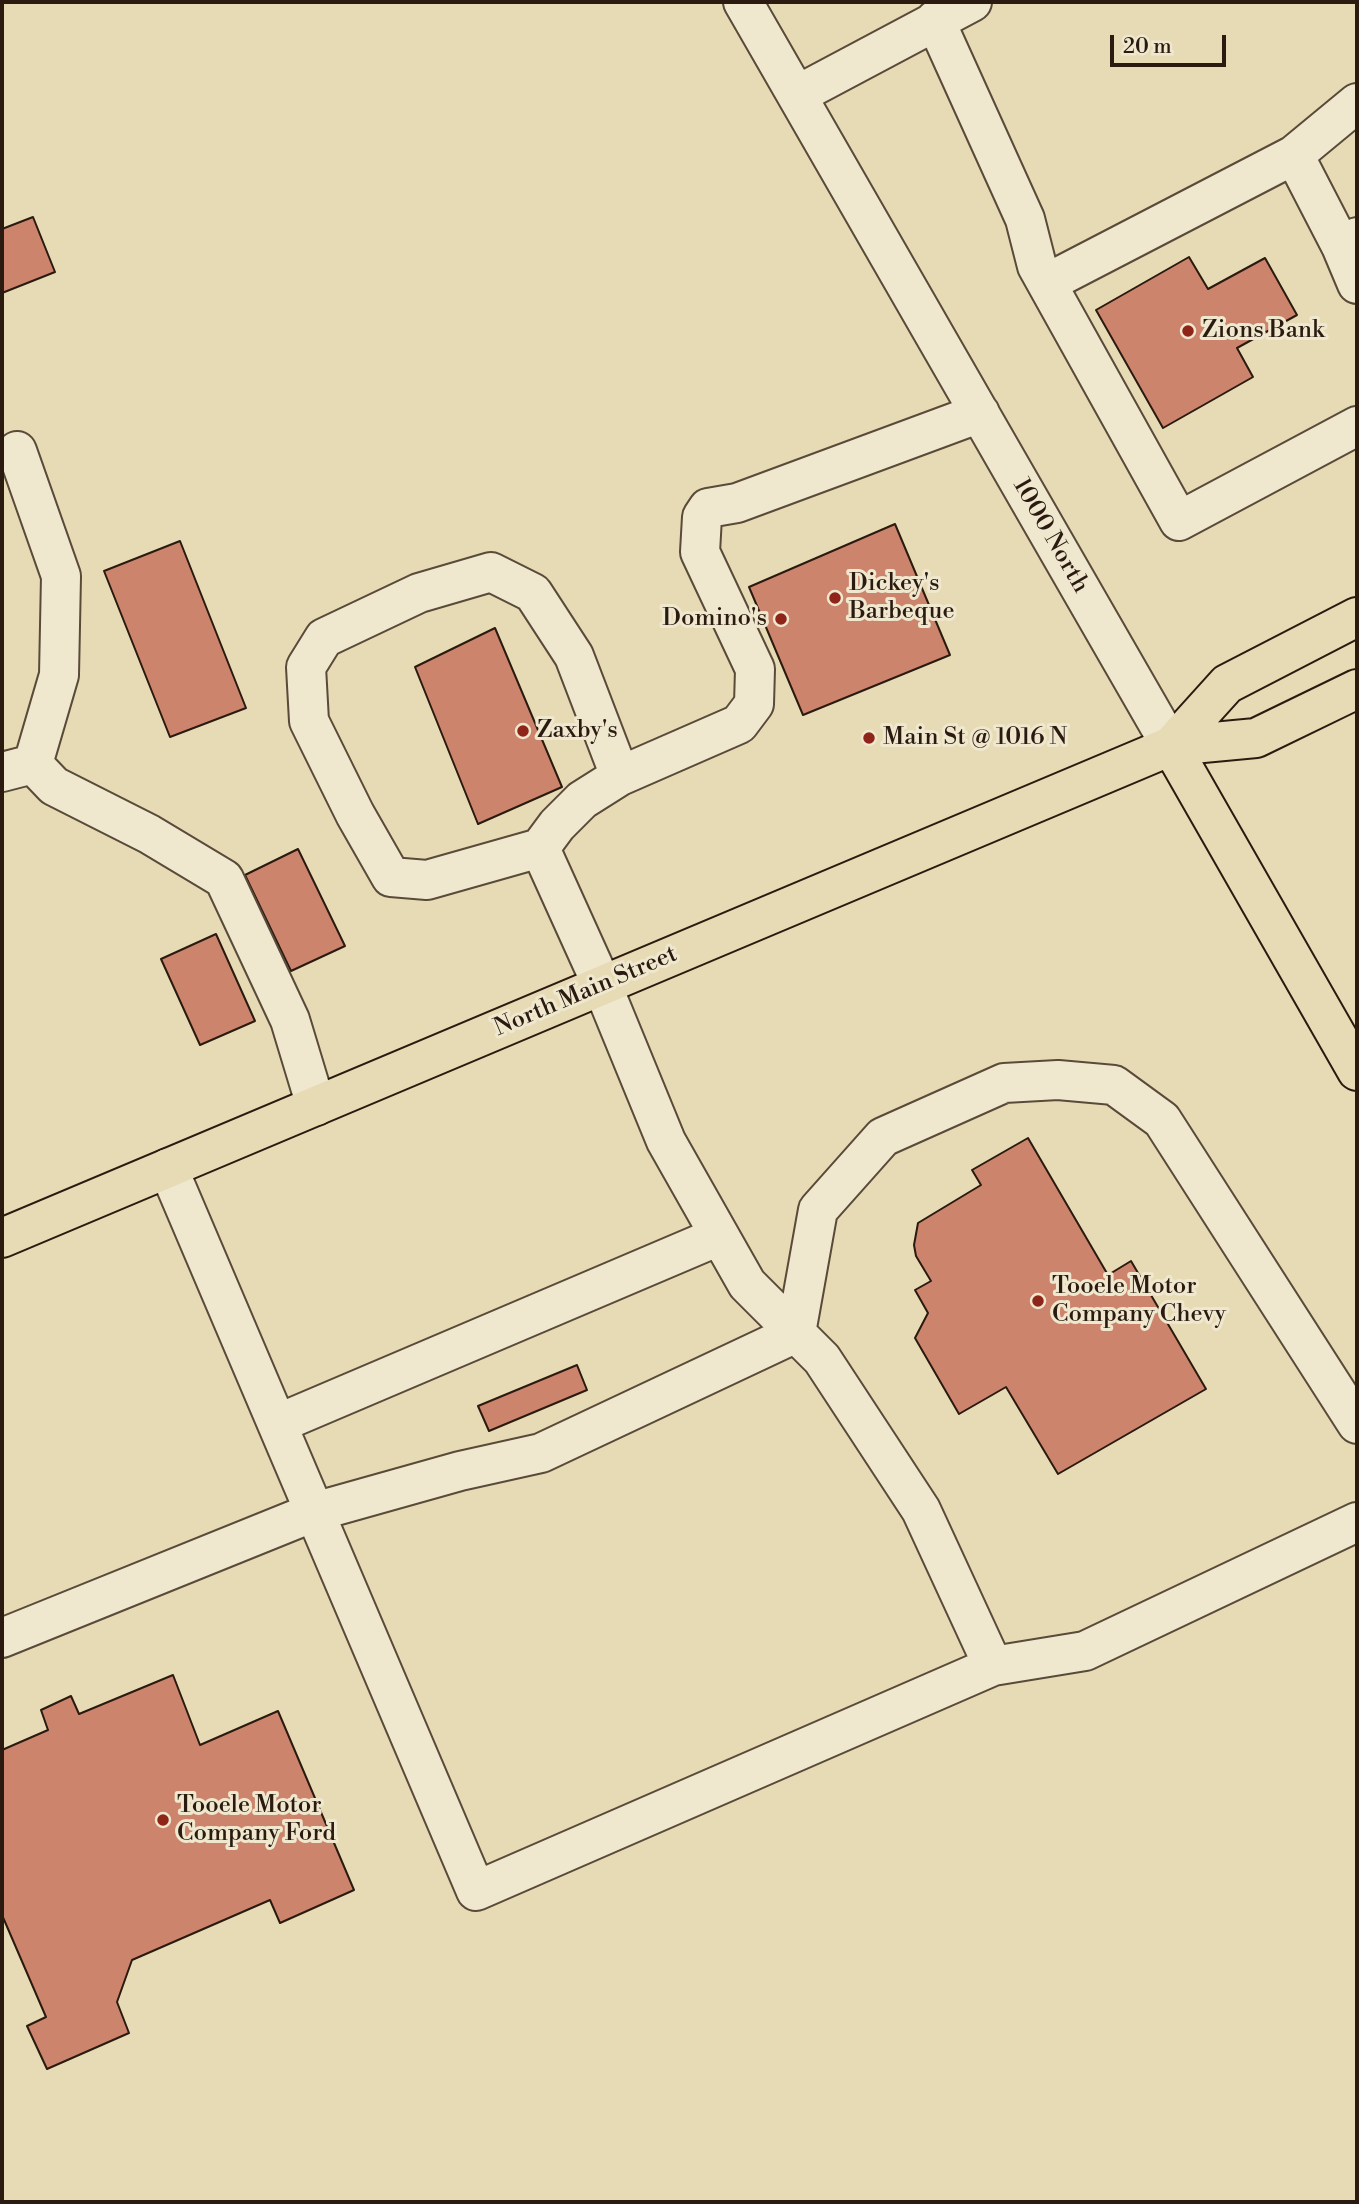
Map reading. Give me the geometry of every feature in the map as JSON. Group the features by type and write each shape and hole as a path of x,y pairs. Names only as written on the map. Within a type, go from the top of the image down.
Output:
{"main road":[{"path":"1171,746 1227,684 1357,617"},
{"path":"1171,746 1256,738 1357,689"},
{"name":"North Main Street","path":"2,1238 1171,746"},
{"name":"1000 North","path":"1171,746 1357,1071"}],"street":[{"name":"1000 North","path":"743,2 1171,746"},
{"path":"797,94 972,2"},
{"path":"935,20 1025,219 1037,266 1179,522 1357,426"},
{"path":"1047,283 1294,155 1357,103"},
{"path":"1294,155 1349,241 1357,284"},
{"path":"620,776 574,656 533,593 491,572 419,593 324,639 306,667 309,721 355,814 391,877 427,880 540,848 556,825 582,800 620,776 739,724 754,704 755,669 700,552 702,517 708,508 737,503 980,413"},
{"path":"17,451 61,576 59,675 17,768 149,834 224,880 290,1020 316,1105"},
{"path":"540,848 603,985 666,1141 747,1284 822,1359 921,1510 993,1666"},
{"path":"796,1333 818,1210 883,1137 1004,1083 1058,1080 1114,1085 1162,1120 1357,1424"},
{"path":"168,1168 476,1891 993,1666 1085,1651 1357,1522"},
{"path":"276,1424 719,1236"},
{"path":"2,1638 314,1512 460,1471 541,1453 796,1333"}],"building":[{"path":"33,217 55,272 2,293 2,229"},
{"name":"Zions Bank","path":"1189,257 1208,289 1265,258 1297,315 1237,348 1253,377 1163,428 1096,310"},
{"path":"895,524 950,655 803,715 749,587"},
{"path":"180,541 246,708 170,737 104,571"},
{"path":"495,628 562,787 478,824 415,667"},
{"path":"298,849 345,946 291,971 245,875"},
{"path":"216,934 255,1021 200,1045 161,959"},
{"name":"Tooele Motor Company Chevy","path":"1028,1138 1108,1275 1131,1261 1206,1389 1058,1474 1006,1387 959,1414 915,1338 928,1313 915,1290 931,1281 916,1256 914,1245 918,1223 981,1185 972,1170"},
{"path":"577,1365 587,1390 489,1431 478,1406"},
{"name":"Tooele Motor Company Ford","path":"173,1675 200,1745 278,1711 354,1890 280,1923 270,1900 132,1960 117,2002 129,2033 47,2069 27,2026 46,2017 2,1915 2,1750 48,1730 41,1710 71,1696 79,1714"}],"place":[{"name":"Zions Bank","path":"1188,331"},
{"name":"Dickey's Barbeque","path":"835,598"},
{"name":"Domino's","path":"781,619"},
{"name":"Zaxby's","path":"523,731"},
{"name":"Main St @ 1016 N","path":"869,738"},
{"name":"Tooele Motor Company Chevy","path":"1038,1301"},
{"name":"Tooele Motor Company Ford","path":"163,1820"}]}
